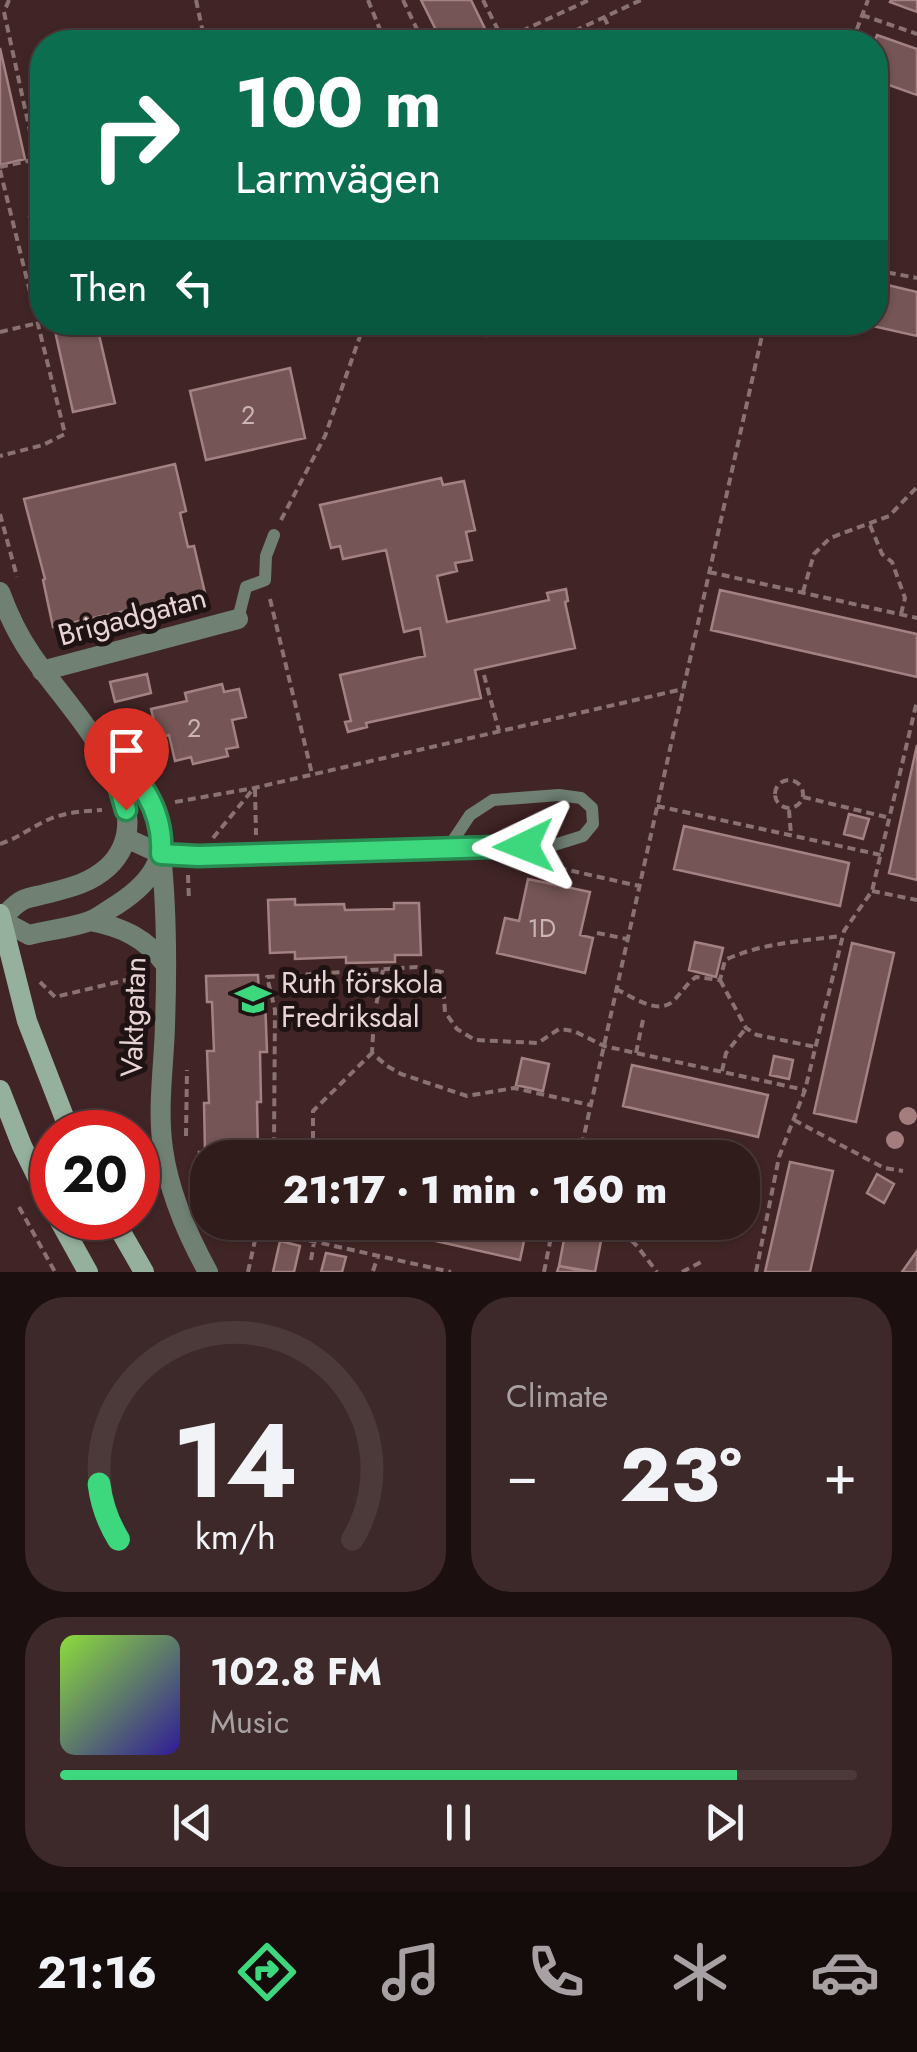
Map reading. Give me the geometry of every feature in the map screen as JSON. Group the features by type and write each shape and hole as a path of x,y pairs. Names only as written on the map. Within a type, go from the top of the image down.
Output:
{"main road":[{"path":"0,918 33,1040 61,1110"},
{"path":"0,1090 30,1162"},
{"path":"70,1240 88,1272"},
{"path":"126,1240 144,1272"}],"street":[{"path":"0,592 15,628 42,671 103,750 126,810 126,838 121,851 110,865 82,886"},
{"name":"Brigadgatan","path":"42,671 238,620"},
{"path":"103,750 120,761 154,806"},
{"name":"Vaktgatan","path":"154,806 161,825 166,906 160,1108 163,1148 183,1222 208,1272"},
{"path":"126,838 161,854 137,891 90,921 29,934 0,918 22,900 82,886 137,891 166,906"},
{"path":"90,921 132,933 158,954 166,968"}],"lane":[{"path":"238,620 246,587 266,580 266,556 274,535"},
{"path":"161,854 198,856 554,845 583,836 592,824 592,808 580,798 559,795 492,800 470,815 448,848"}],"path":[{"path":"9,0 4,12 30,121"},
{"path":"196,0 202,30"},
{"path":"368,0 380,30"},
{"path":"402,0 417,30"},
{"path":"483,0 496,30"},
{"path":"526,30 589,0"},
{"path":"576,30 640,0"},
{"path":"856,30 868,0"},
{"path":"862,15 917,34"},
{"path":"604,17 610,30"},
{"path":"30,161 0,169 30,291"},
{"path":"888,272 917,278"},
{"path":"0,332 30,325"},
{"path":"0,456 65,434 41,335"},
{"path":"274,535 326,436 361,335"},
{"path":"583,1140 761,335"},
{"path":"803,593 814,554 830,538 888,516 917,487"},
{"path":"870,524 882,554 892,562 905,598 901,614"},
{"path":"709,572 917,618"},
{"path":"266,580 312,774"},
{"path":"484,675 498,732"},
{"path":"154,806 254,788 683,689"},
{"path":"756,1272 779,1157 805,1090 844,936 872,891 917,701"},
{"path":"783,781 796,781 804,797 789,809 775,798 783,781"},
{"path":"254,788 257,854"},
{"path":"198,856 254,788"},
{"path":"804,797 886,817"},
{"path":"657,806 881,855"},
{"path":"789,809 791,836"},
{"path":"0,844 49,819 74,812 126,810"},
{"path":"524,846 531,861 639,886"},
{"path":"872,891 917,900"},
{"path":"596,933 627,940"},
{"path":"816,1047 757,1035 746,1028 720,980 725,960 783,943 844,936"},
{"path":"274,1140 275,1010 267,976 418,967 442,972 446,1012 457,1030 475,1040 538,1043 559,1029 574,1031 604,1046 805,1090"},
{"path":"18,987 37,981 55,998 166,968"},
{"path":"313,1140 314,1110 372,1052 374,1016 384,970"},
{"path":"616,989 664,1007 696,977 720,980"},
{"path":"636,1053 643,1020"},
{"path":"722,1072 726,1053 746,1028"},
{"path":"372,1052 401,1074 467,1096 514,1088 590,1105"},
{"path":"794,1120 884,1168 903,1171"},
{"path":"19,1207 55,1272"},
{"path":"248,1272 255,1240"},
{"path":"307,1240 446,1272"},
{"path":"544,1272 550,1240"},
{"path":"631,1240 657,1272"},
{"path":"310,1260 314,1242"},
{"path":"373,1271 378,1256"},
{"path":"682,1272 702,1261"}],"building":[{"path":"421,0 471,0 486,30 436,30"},
{"path":"917,0 917,12 890,2"},
{"path":"888,39 917,49 917,95 888,85"},
{"path":"0,48 25,159 0,165"},
{"path":"888,285 917,292 917,336 888,329"},
{"path":"56,335 99,335 115,403 73,412"},
{"path":"290,368 305,438 206,460 190,391"},
{"path":"175,464 186,511 180,513 188,547 194,546 205,593 53,627 24,499"},
{"path":"441,478 443,485 464,481 475,530 466,532 472,560 455,563 457,571 437,576 447,622 549,600 547,593 566,589 575,648 475,670 481,698 366,723 367,727 348,732 345,722 351,721 340,675 425,656 420,628 404,632 386,550 343,559 340,546 331,548 320,505"},
{"path":"720,590 917,634 917,677 711,630"},
{"path":"147,674 151,693 115,702 110,682"},
{"path":"222,684 224,692 239,689 246,717 232,720 238,747 226,749 228,756 193,764 191,757 175,761 169,735 158,738 151,709 187,701 185,693"},
{"path":"917,745 917,880 889,873"},
{"path":"849,814 869,819 863,839 844,834"},
{"path":"684,826 849,863 840,906 674,869"},
{"path":"528,879 590,892 580,935 593,938 585,973 497,953 505,918 519,921"},
{"path":"295,899 295,905 344,904 345,910 394,909 394,903 419,903 421,955 395,955 395,962 346,963 346,957 295,959 295,952 270,953 268,900"},
{"path":"695,942 723,948 716,977 689,970"},
{"path":"852,943 894,953 856,1122 814,1113"},
{"path":"258,975 259,999 265,999 267,1052 260,1052 258,1140 205,1140 204,1103 209,1103 207,1051 214,1051 212,1002 207,1002 206,976"},
{"path":"774,1056 793,1060 789,1079 770,1075"},
{"path":"522,1058 549,1064 543,1091 516,1085"},
{"path":"632,1065 768,1095 758,1137 623,1106"},
{"path":"790,1162 833,1171 810,1272 765,1272"},
{"path":"877,1174 894,1184 884,1203 867,1193"},
{"path":"431,1240 524,1240 520,1260"},
{"path":"564,1240 601,1241 595,1272 559,1266"},
{"path":"280,1241 300,1246 294,1272 273,1272"},
{"path":"917,1251 917,1272 902,1272"},
{"path":"326,1253 346,1257 342,1272 321,1272"},
{"path":"559,1266 588,1272 557,1272"}],"place":[{"name":"Ruth förskola Fredriksdal","path":"253,999"}],"route":[{"path":"126,810 103,750 120,761 154,806 161,825 161,854 186,857 524,846"}]}
